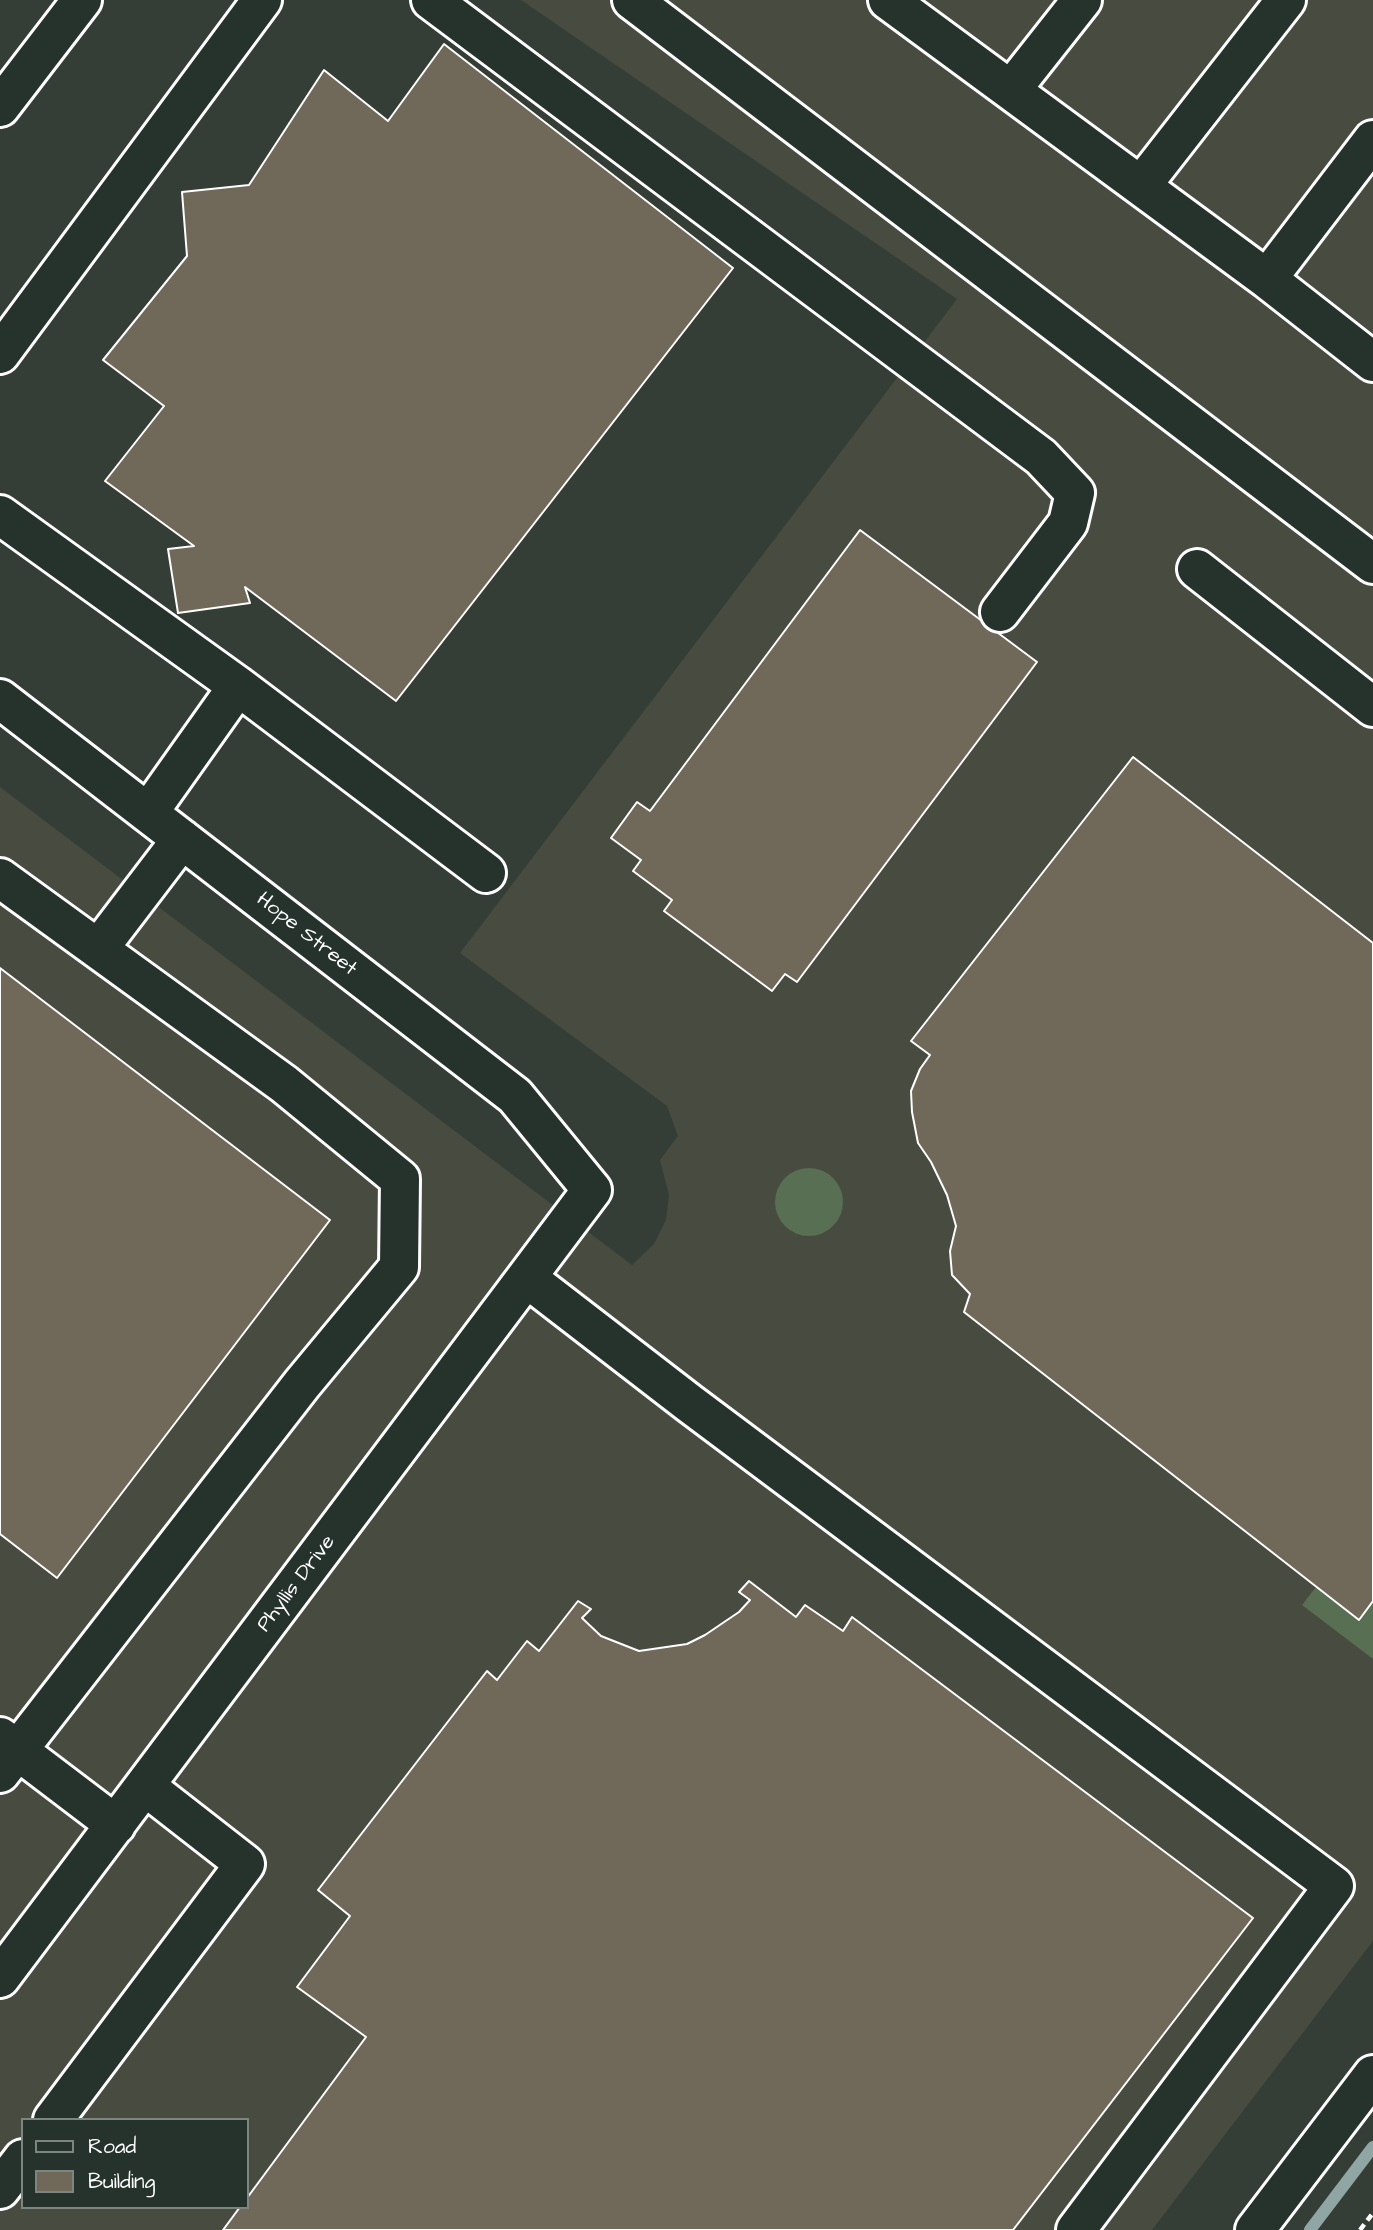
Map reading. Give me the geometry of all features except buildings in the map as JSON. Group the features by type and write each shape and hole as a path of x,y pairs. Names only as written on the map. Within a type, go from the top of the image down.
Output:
{"street":[{"path":"0,107 82,0"},
{"path":"0,354 262,0"},
{"path":"431,0 1041,457 1075,493 1068,523 1000,612"},
{"path":"632,0 1373,564"},
{"path":"888,0 1267,279 1373,362"},
{"path":"1011,90 1082,0"},
{"path":"1141,186 1286,0"},
{"path":"1267,279 1373,140"},
{"path":"0,515 237,686 486,873"},
{"path":"1197,569 1373,707"},
{"path":"148,813 237,686"},
{"name":"Hope Street","path":"0,699 515,1096 593,1190"},
{"path":"99,948 182,839"},
{"path":"0,878 284,1084 400,1180 399,1267 6,1754 116,1825"},
{"name":"Phyllis Drive","path":"0,1978 593,1190"},
{"path":"527,1278 700,1412 1334,1886 1076,2230"},
{"path":"54,2118 246,1864 145,1786"},
{"path":"1255,2230 1373,2075"},
{"path":"0,2189 21,2162"}],"path":[{"path":"1360,2230 1373,2213"}],"shaded area":[{"path":"521,0 1373,0 1373,1941 1152,2230 0,2230 0,787 632,1265 654,1244 666,1220 669,1195 660,1160 678,1136 667,1106 460,953 957,299"}],"green space":[{"path":"802,1168 816,1168 828,1173 838,1183 843,1202 838,1221 828,1231 816,1236 802,1236 790,1231 780,1221 775,1209 775,1195 780,1183 790,1173"},
{"path":"1316,1587 1358,1620 1373,1601 1373,1659 1302,1605"}],"waterway":[{"path":"1310,2230 1373,2147"}]}
